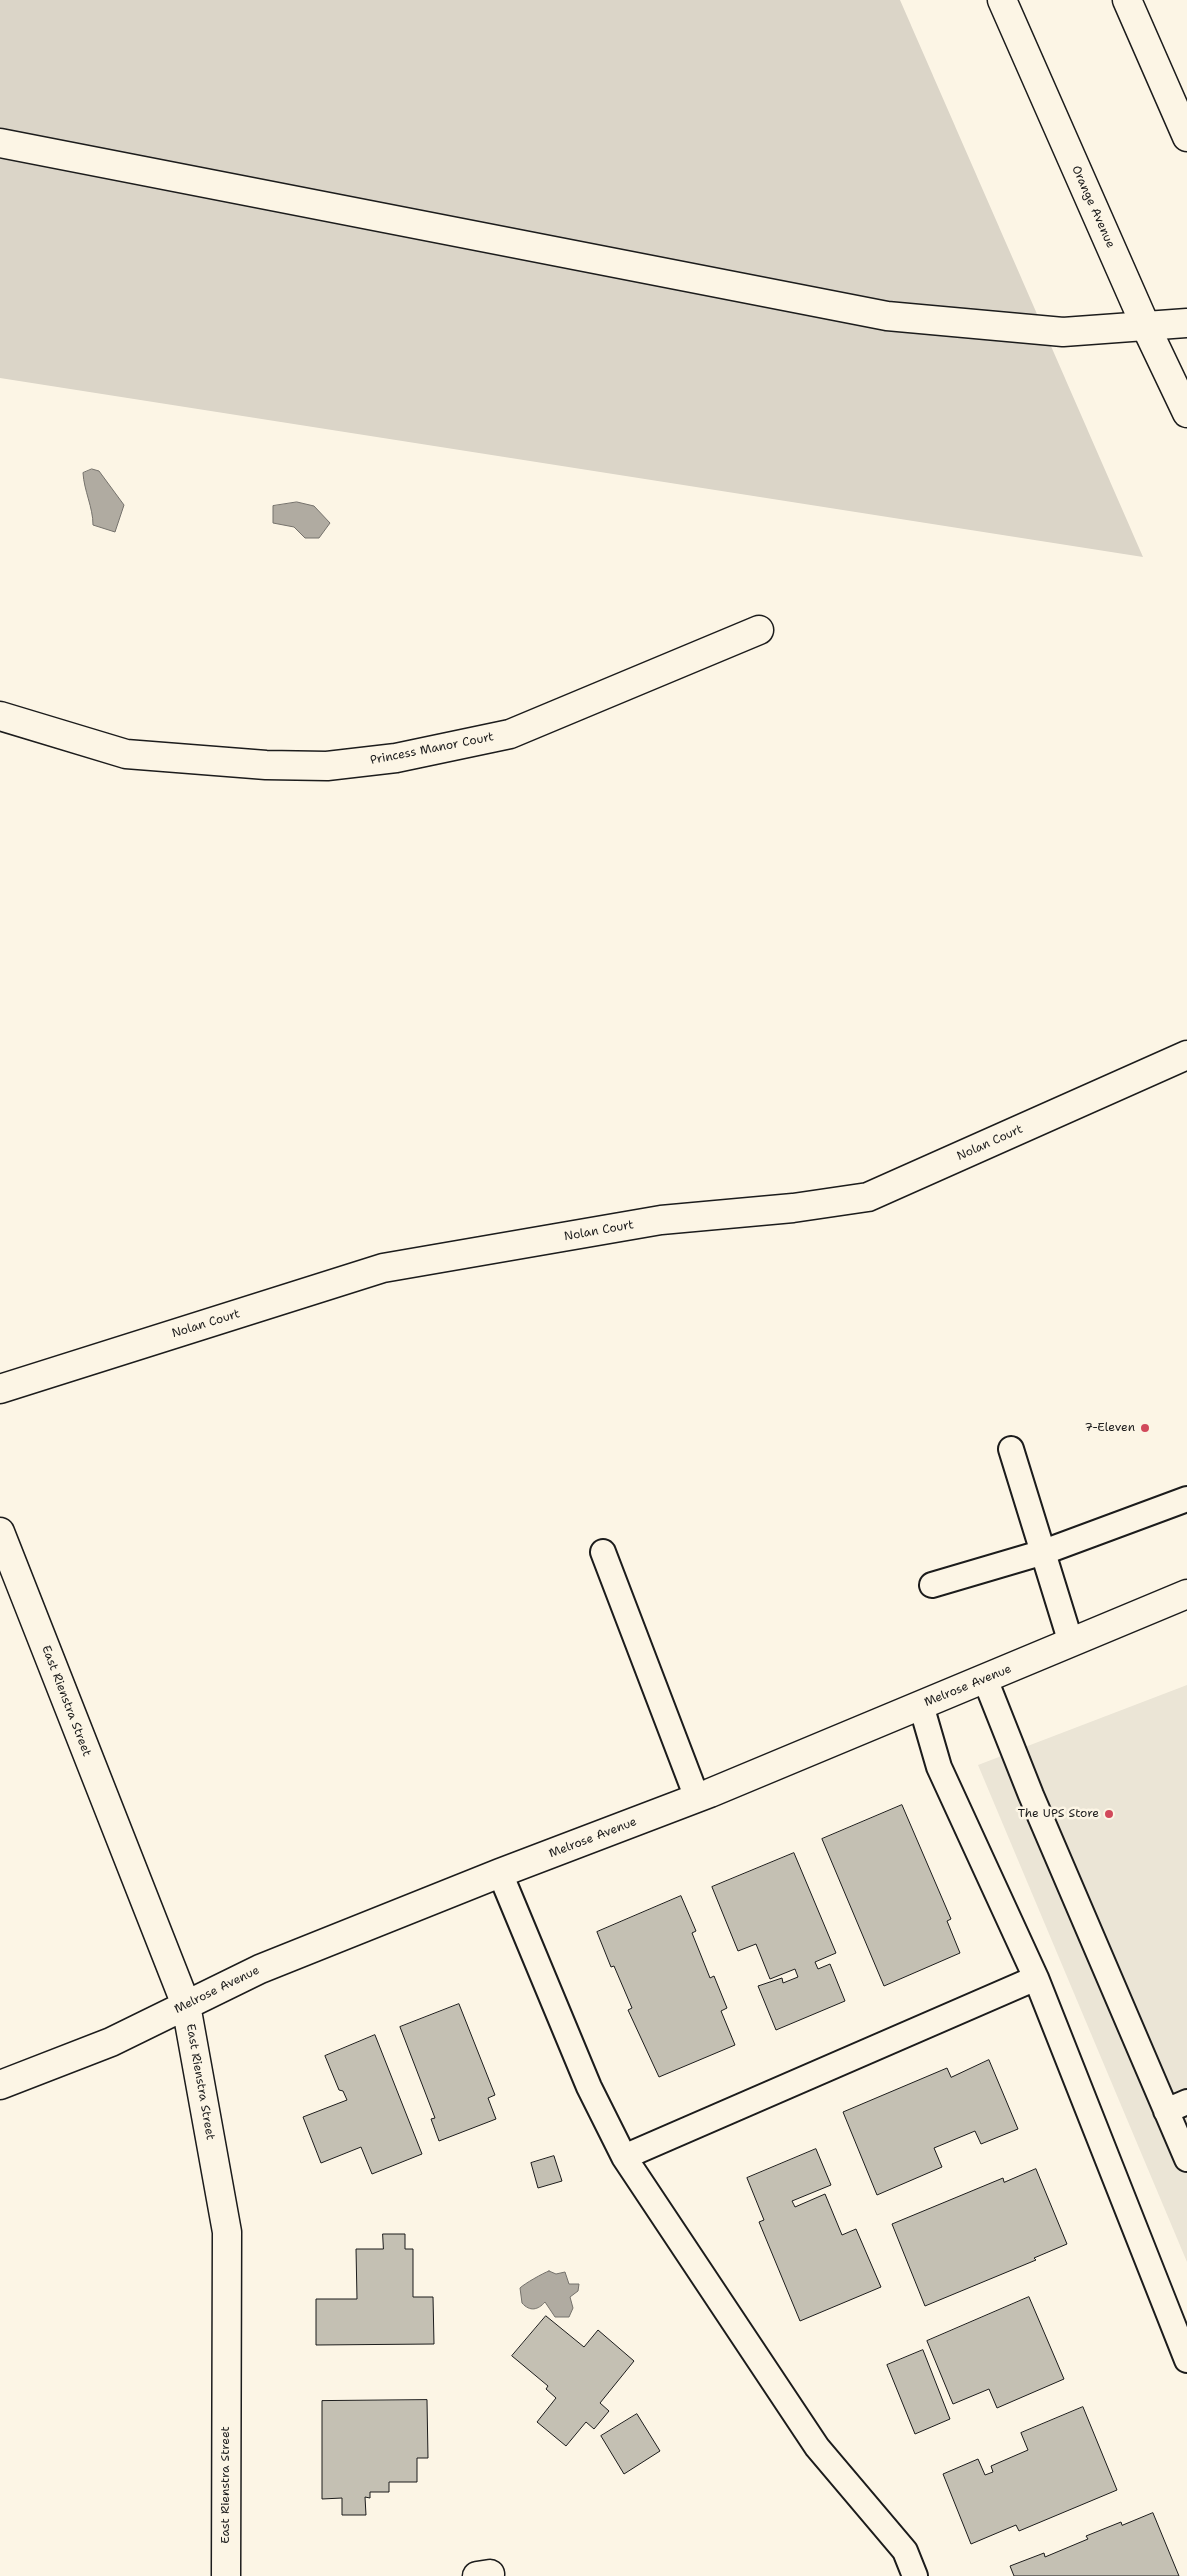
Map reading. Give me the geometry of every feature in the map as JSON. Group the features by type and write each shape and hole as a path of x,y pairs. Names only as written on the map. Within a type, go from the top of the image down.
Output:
{"main road":[{"name":"Orange Avenue","path":"1002,0 1146,327 1187,413"},
{"path":"1127,0 1187,137"},
{"path":"0,143 887,316 1063,332 1092,328 1187,324"},
{"name":"Princess Manor Court","path":"0,716 126,754 266,766 328,766 396,758 510,734 759,630"},
{"name":"Nolan Court","path":"0,1389 382,1268 661,1220 793,1208 868,1197 1187,1055"},
{"name":"East Rienstra Street","path":"0,1532 186,2005 227,2232 226,2576"},
{"name":"Melrose Avenue","path":"0,2085 111,2042 260,1969 500,1873 697,1798 1187,1594"}],"lane":[{"path":"1012,1449 1071,1643"},
{"path":"932,1585 1044,1552 1187,1499"},
{"path":"604,1552 697,1798"},
{"path":"986,1679 1031,1795 1177,2106 1187,2159"},
{"path":"921,1705 939,1767 1036,1978 1187,2360"},
{"path":"500,1873 589,2088 624,2158 817,2447 904,2551 915,2576"},
{"path":"624,2158 1036,1978"}],"shaded area":[{"path":"0,0 900,0 1143,557 0,378"},
{"path":"92,469 99,471 124,505 115,532 93,525 83,473"},
{"path":"297,502 314,506 330,523 319,538 305,538 294,527 273,523 273,506"},
{"path":"1187,1685 1187,2262 978,1765"},
{"path":"549,2271 556,2274 565,2272 569,2284 579,2284 578,2291 570,2297 573,2308 569,2317 555,2317 545,2302 540,2307 534,2309 528,2308 522,2303 520,2288"}],"building":[{"path":"902,1805 951,1919 947,1921 960,1953 884,1986 822,1839"},
{"path":"794,1853 836,1953 815,1962 818,1969 830,1964 845,2001 776,2030 758,1986 782,1978 783,1983 798,1977 795,1969 770,1979 756,1944 738,1951 712,1887"},
{"path":"681,1896 696,1931 692,1933 710,1978 714,1976 727,2008 721,2011 735,2045 659,2077 628,2010 632,2008 614,1966 611,1967 597,1932"},
{"path":"459,2004 495,2095 488,2098 496,2119 439,2141 431,2119 435,2118 400,2027"},
{"path":"375,2035 422,2154 372,2174 361,2147 321,2163 303,2117 347,2100 343,2091 339,2090 325,2056"},
{"path":"989,2060 1018,2129 981,2144 975,2131 934,2148 942,2167 877,2195 843,2112 947,2068 951,2077"},
{"path":"816,2149 831,2185 792,2201 795,2207 825,2194 842,2235 856,2229 881,2287 800,2321 759,2222 764,2220 747,2178"},
{"path":"554,2156 562,2181 538,2188 531,2163"},
{"path":"1036,2169 1067,2244 1034,2258 1036,2260 925,2306 892,2224 1003,2178 1004,2182"},
{"path":"383,2234 405,2234 405,2249 413,2249 413,2297 433,2297 434,2344 316,2345 316,2299 357,2299 356,2249 383,2249"},
{"path":"1029,2297 1064,2379 997,2408 989,2389 953,2404 927,2341"},
{"path":"546,2316 584,2347 598,2330 634,2361 600,2403 609,2411 594,2429 586,2422 566,2446 537,2422 556,2398 546,2389 548,2386 512,2356"},
{"path":"923,2350 950,2419 915,2434 887,2365"},
{"path":"427,2400 428,2458 417,2458 417,2482 389,2482 389,2492 370,2492 370,2498 365,2497 366,2515 342,2515 342,2498 322,2499 322,2401"},
{"path":"1083,2407 1117,2490 1019,2531 1016,2525 971,2544 943,2474 978,2459 985,2475 993,2472 991,2466 1028,2450 1021,2433"},
{"path":"637,2414 660,2451 624,2474 601,2436"},
{"path":"1153,2513 1179,2576 1014,2576 1010,2566 1044,2553 1045,2557 1088,2539 1086,2536 1121,2522 1122,2525"}],"place":[{"name":"7-Eleven","path":"1145,1428"},
{"name":"The UPS Store","path":"1109,1814"}]}
